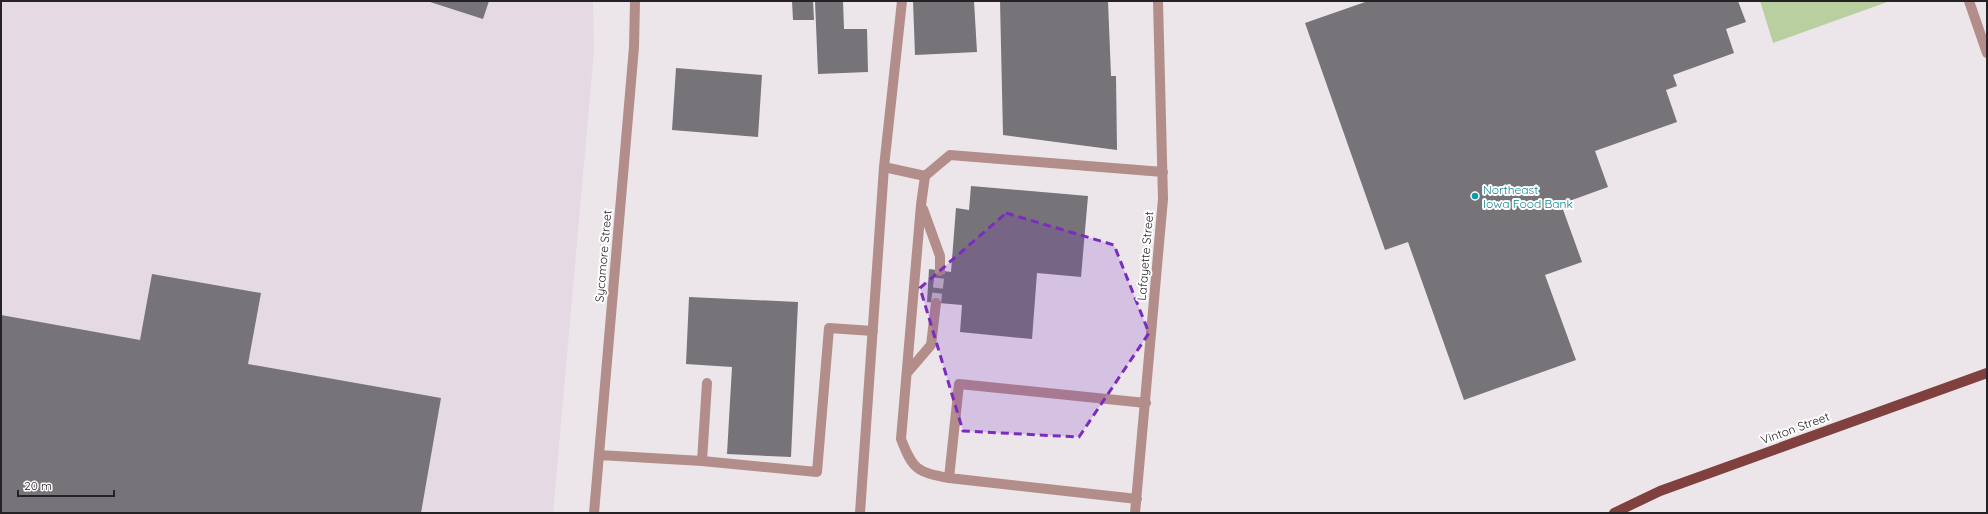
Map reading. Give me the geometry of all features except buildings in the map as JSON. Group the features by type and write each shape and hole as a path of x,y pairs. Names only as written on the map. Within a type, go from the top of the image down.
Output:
{"main road":[{"name":"Vinton Street","path":"1614,513 1660,491 1987,373"}],"street":[{"name":"Sycamore Street","path":"594,513 633,54 635,1"},
{"path":"860,513 884,167 902,1"},
{"name":"Lafayette Street","path":"1135,513 1164,199 1158,1"},
{"path":"1969,1 1987,53"},
{"path":"1137,499 949,478 926,474 909,462 901,439 921,205 925,176 950,155 1163,172"},
{"path":"884,167 925,176"},
{"path":"921,205 940,256 940,271"},
{"path":"907,373 931,344 936,303"},
{"path":"598,455 702,461 817,472 829,328 873,331"},
{"path":"702,461 707,383"},
{"path":"949,478 959,384 1146,403"}],"highlighted area":[{"path":"1006,213 1114,245 1149,333 1079,437 963,431 920,288"}],"shaded area":[{"path":"1,1 593,1 594,51 553,513 1,513"}],"green space":[{"path":"1760,1 1890,1 1773,43"}],"tunnel":[{"path":"936,303 940,271"}],"place":[{"name":"Northeast Iowa Food Bank","path":"1475,196"}]}
